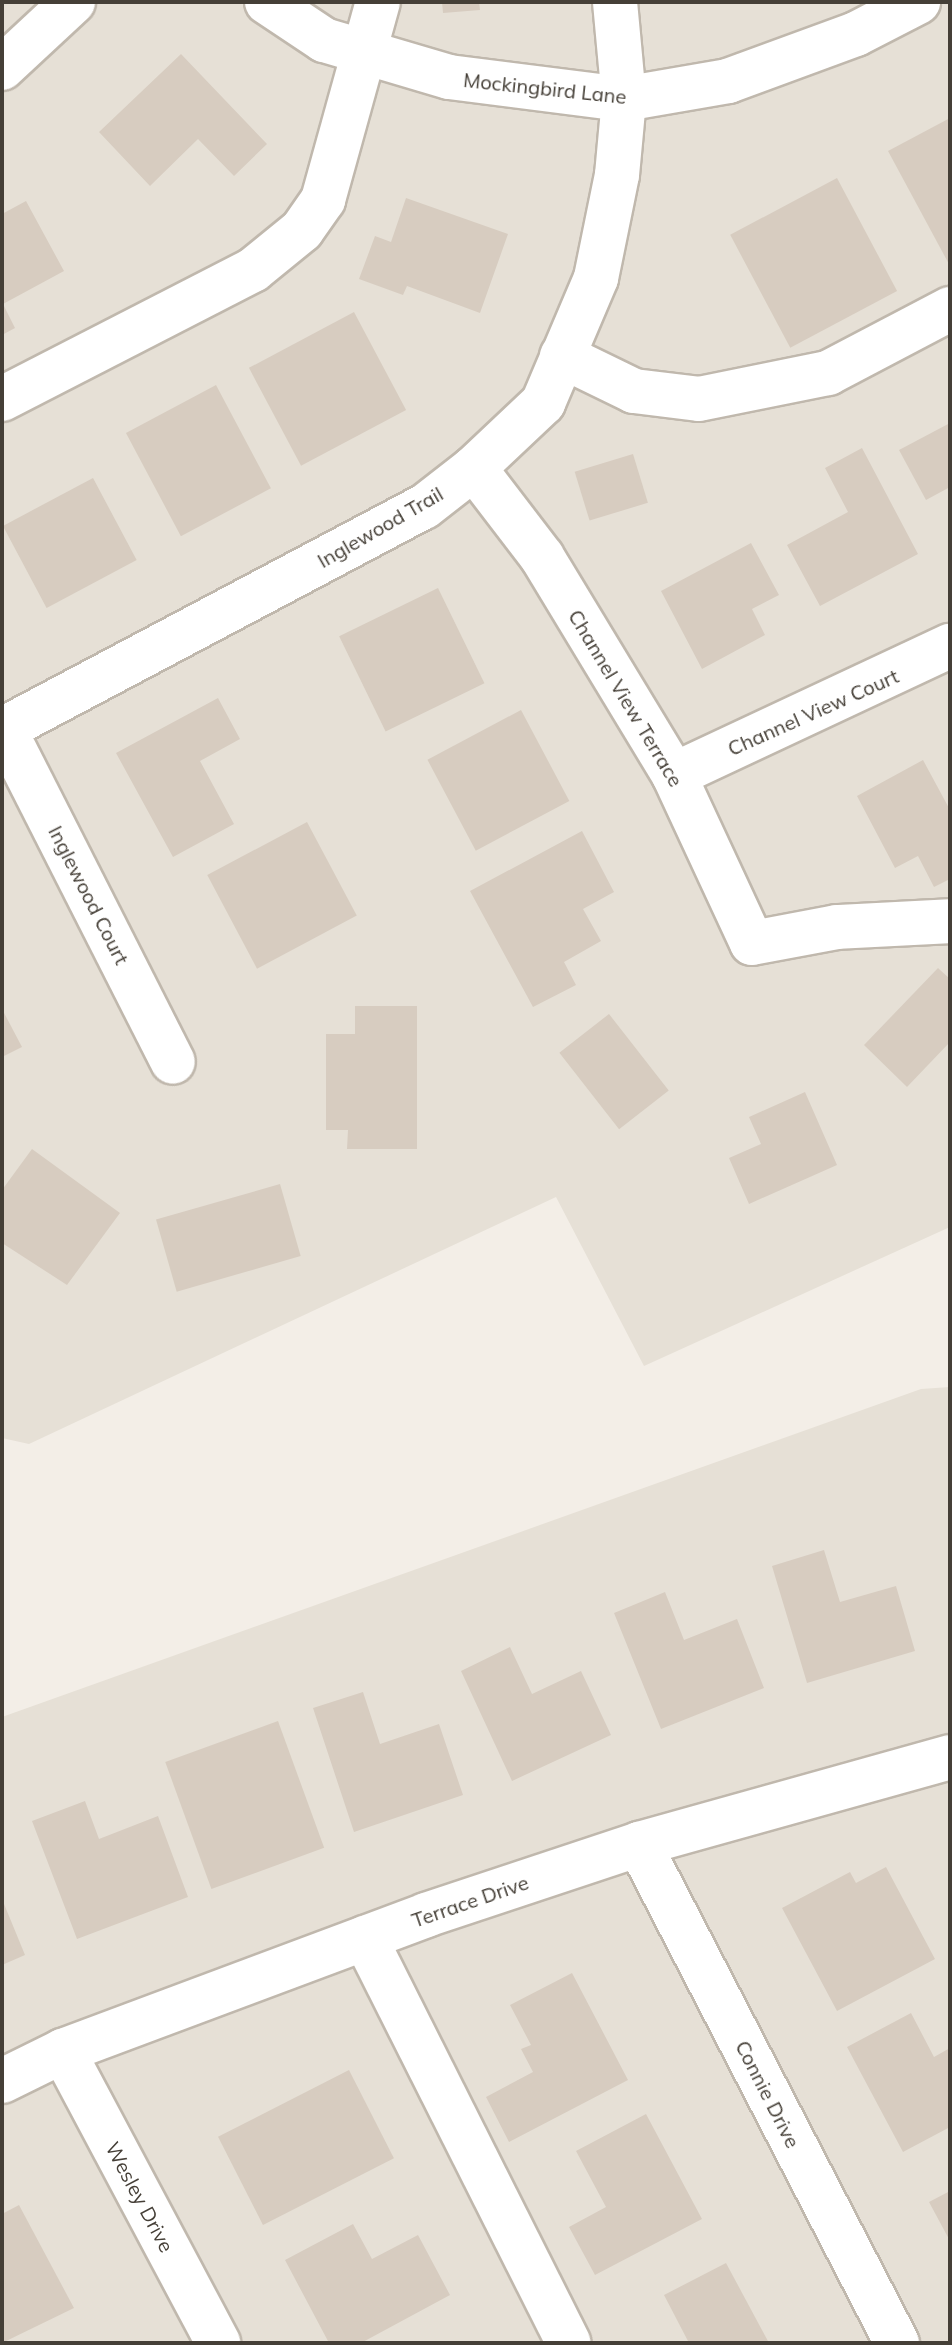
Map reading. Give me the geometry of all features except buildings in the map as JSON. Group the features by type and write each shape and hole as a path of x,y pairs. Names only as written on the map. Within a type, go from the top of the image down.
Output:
{"street":[{"path":"2,68 73,2"},
{"name":"Mockingbird Lane","path":"267,2 324,40 449,77 624,99 728,81 856,34 918,2"},
{"path":"2,399 253,270 302,230 323,200 367,53 378,2"},
{"name":"Inglewood Trail","path":"3,730 424,507 474,468 543,403 596,278 617,175 624,99 615,2"},
{"path":"562,356 634,391 699,399 828,373 950,309"},
{"name":"Channel View Terrace","path":"474,468 542,557 674,775 752,943 837,927 950,921"},
{"name":"Channel View Court","path":"674,775 950,646"},
{"name":"Inglewood Court","path":"3,730 173,1062"},
{"name":"Terrace Drive","path":"2,2081 63,2051 365,1938 639,1844 950,1757"},
{"name":"Connie Drive","path":"639,1844 897,2343"},
{"path":"365,1938 569,2343"},
{"name":"Wesley Drive","path":"63,2051 218,2343"}],"shaded area":[{"path":"2,2 950,2 950,1227 644,1366 556,1197 29,1444 2,1438"},
{"path":"950,1387 950,2343 2,2343 2,1717 921,1389"}]}
